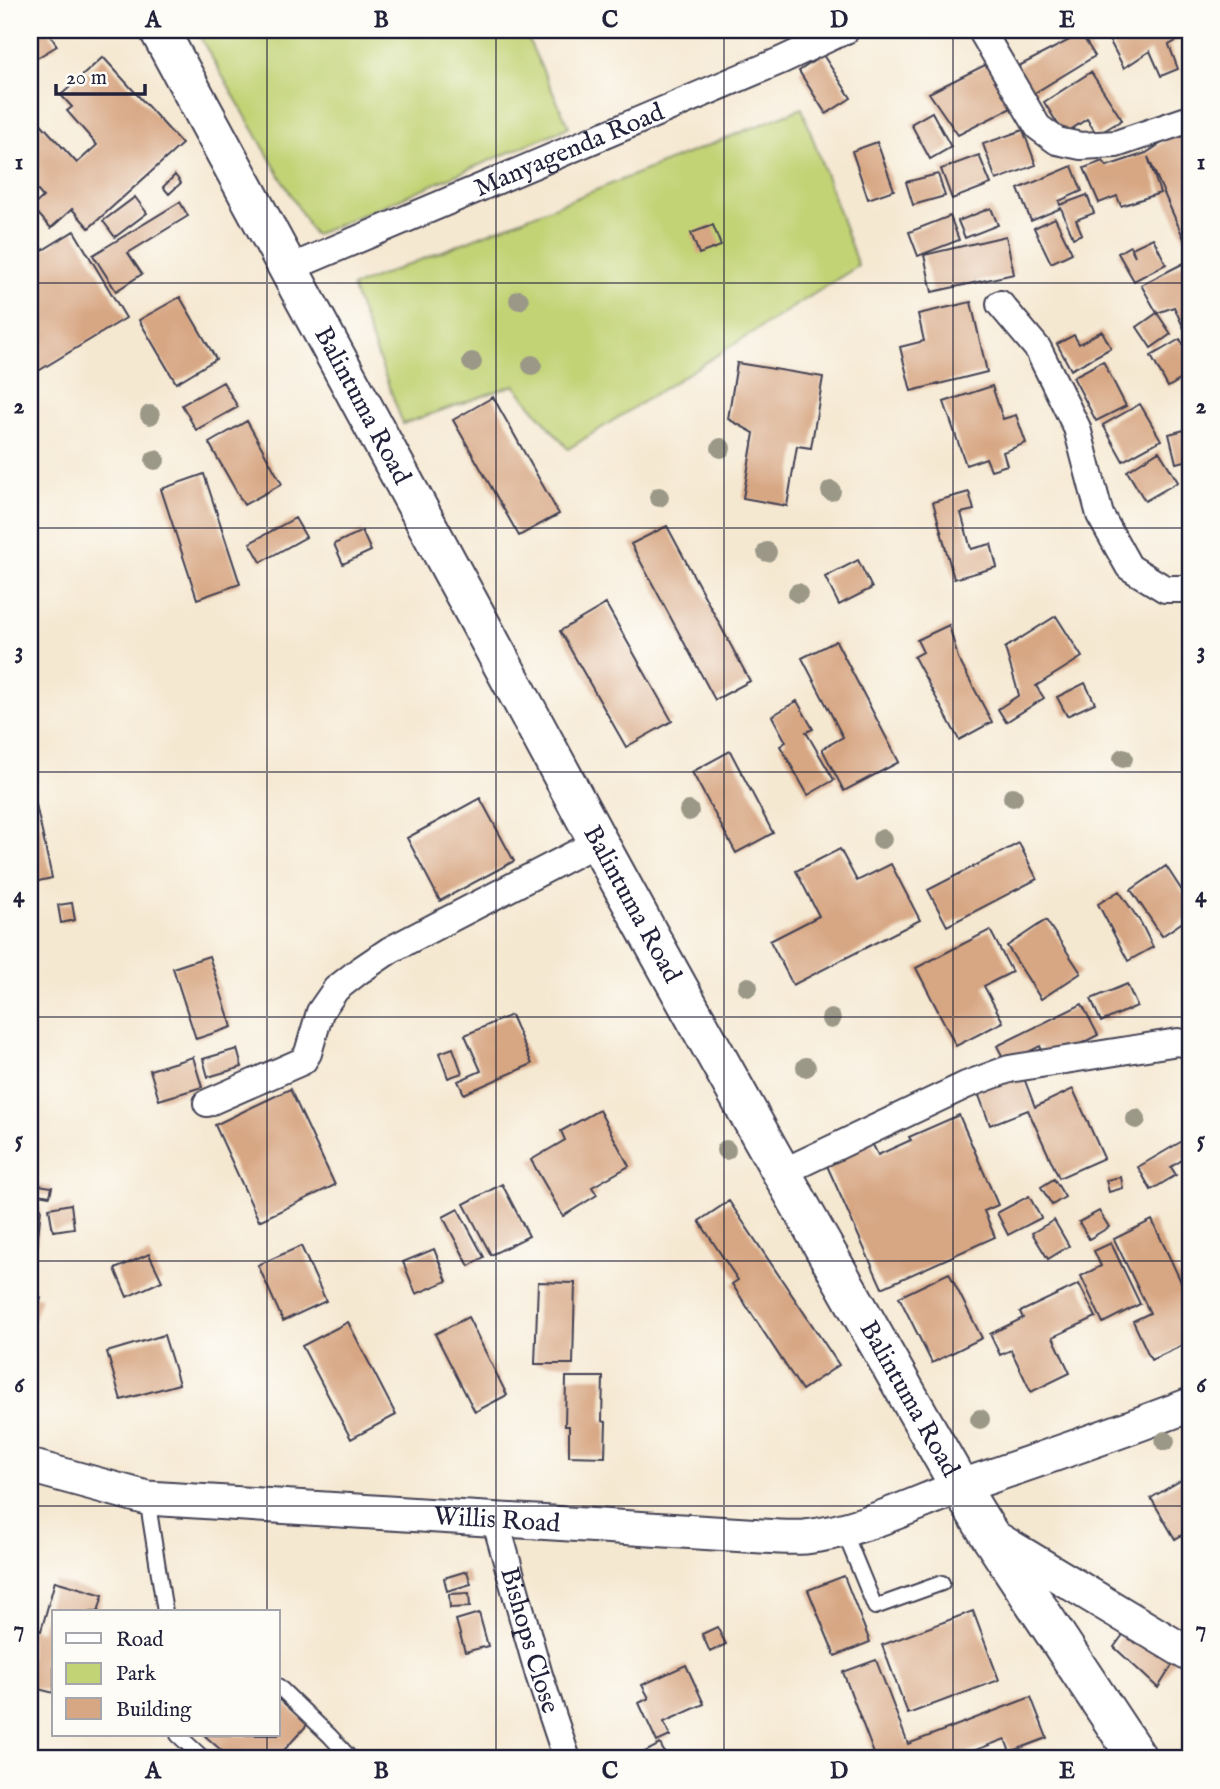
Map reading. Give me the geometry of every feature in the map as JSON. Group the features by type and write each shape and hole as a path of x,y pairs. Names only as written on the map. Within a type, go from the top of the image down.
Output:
{"main road":[{"name":"Balintuma Road","path":"159,30 598,842 781,1173 960,1487 1138,1759"}],"street":[{"name":"Manyagenda Road","path":"290,268 769,66 846,30"},
{"path":"981,30 1038,127 1057,141 1081,146 1116,144 1190,119"},
{"path":"1000,304 1038,349 1077,428 1100,515 1129,567 1165,589 1190,589"},
{"path":"207,1103 303,1061 308,1053 320,1012 336,989 390,950 598,842"},
{"path":"781,1173 966,1085 1009,1069 1178,1042 1190,1045"},
{"name":"Willis Road","path":"30,1466 147,1498 804,1537 882,1517 1190,1405"},
{"name":"Bishops Close","path":"495,1519 539,1675 567,1759"},
{"path":"989,1534 1190,1655"}],"lane":[{"path":"147,1498 165,1610"},
{"path":"843,1529 875,1607 942,1583"},
{"path":"280,1688 351,1759"},
{"path":"179,1736 204,1759"}],"green space":[{"path":"196,30 524,30 569,127 314,235"},
{"path":"802,108 858,266 568,449 514,385 403,424 352,287"}],"building":[{"path":"30,30 47,30 57,46 30,62"},
{"path":"1104,30 1190,30 1190,33 1169,45 1178,69 1161,76 1150,51 1124,68"},
{"path":"1081,34 1095,56 1028,97 1013,69"},
{"path":"823,55 851,98 826,114 799,71"},
{"path":"103,57 182,144 89,228 72,209 51,228 32,207 43,197 30,182 30,118 33,115 77,163 97,145 67,111 72,107 61,95"},
{"path":"987,64 1015,106 958,135 929,93"},
{"path":"1091,72 1122,120 1097,135 1087,119 1064,134 1044,102"},
{"path":"932,112 951,147 930,159 911,124"},
{"path":"1190,125 1188,248 1148,157 1160,193 1121,206 1117,196 1099,203 1084,168 1103,161 1107,166 1146,153"},
{"path":"1023,130 1036,165 996,180 983,144"},
{"path":"877,142 894,190 868,199 852,151"},
{"path":"979,155 991,184 952,199 941,169"},
{"path":"1072,166 1082,191 1059,201 1060,205 1087,195 1094,213 1076,220 1082,234 1073,238 1061,208 1031,221 1018,189"},
{"path":"938,174 945,196 913,205 906,182"},
{"path":"175,175 181,183 169,194 163,187"},
{"path":"135,197 147,213 115,237 103,221"},
{"path":"180,202 188,216 128,253 142,274 116,291 93,255"},
{"path":"991,208 998,225 965,238 958,221"},
{"path":"950,216 959,240 918,256 909,232"},
{"path":"1055,218 1072,253 1051,263 1034,228"},
{"path":"713,225 721,246 699,254 691,233"},
{"path":"74,231 126,318 30,376 30,258"},
{"path":"1006,236 1014,274 932,292 924,255"},
{"path":"1153,238 1166,264 1134,281 1118,253 1130,246 1135,256 1132,248"},
{"path":"1190,260 1188,337 1174,307 1157,313 1141,285"},
{"path":"180,297 216,359 176,383 139,320"},
{"path":"971,302 987,372 911,391 900,347 924,341 918,314"},
{"path":"1157,313 1171,334 1151,348 1137,327"},
{"path":"1102,331 1111,348 1071,370 1057,344 1074,335 1079,344"},
{"path":"1180,339 1190,356 1190,374 1168,387 1151,356"},
{"path":"1103,361 1126,406 1096,421 1073,377"},
{"path":"737,363 823,377 811,448 797,446 787,506 743,498 754,433 728,419"},
{"path":"223,382 238,407 196,430 182,405"},
{"path":"992,386 1003,419 1016,415 1026,443 1003,452 1007,465 991,470 986,458 966,465 944,402"},
{"path":"493,397 559,514 519,536 453,420"},
{"path":"1140,404 1161,440 1123,461 1103,425"},
{"path":"247,421 282,484 244,505 209,443"},
{"path":"1188,429 1190,460 1176,463 1169,434"},
{"path":"1159,451 1178,482 1145,501 1127,471"},
{"path":"204,474 240,584 197,599 161,489"},
{"path":"969,492 974,510 961,513 971,549 991,544 997,567 954,579 933,502"},
{"path":"295,518 306,537 261,562 250,543"},
{"path":"667,526 750,681 715,700 631,544"},
{"path":"362,531 371,551 343,564 334,544"},
{"path":"858,560 872,588 839,605 825,577"},
{"path":"606,604 672,721 626,747 560,631"},
{"path":"1056,616 1082,657 1036,686 1044,698 1006,722 998,709 1019,695 1005,648"},
{"path":"949,625 958,658 992,722 959,740 914,657 923,652 917,640"},
{"path":"836,641 899,762 844,791 822,749 843,737 802,658"},
{"path":"1085,683 1095,703 1067,716 1057,697"},
{"path":"797,701 813,729 806,732 834,780 808,795 780,746 786,742 772,716"},
{"path":"730,751 773,833 736,853 692,772"},
{"path":"30,777 52,878 30,883"},
{"path":"480,798 514,861 440,901 407,838"},
{"path":"1019,843 1037,879 947,926 928,890"},
{"path":"840,849 857,881 891,864 920,920 793,985 770,941 819,916 796,871"},
{"path":"1166,866 1190,903 1190,917 1162,936 1131,890"},
{"path":"1119,891 1141,923 1153,947 1128,961 1098,904"},
{"path":"72,903 75,920 61,923 58,905"},
{"path":"1046,920 1081,973 1041,999 1007,946"},
{"path":"990,930 1012,972 984,986 1003,1022 956,1046 916,968"},
{"path":"209,956 232,1027 196,1039 173,968"},
{"path":"1127,984 1137,1006 1101,1022 1091,999"},
{"path":"1082,1004 1098,1035 1047,1061 1040,1046 1006,1063 997,1046"},
{"path":"511,1015 532,1064 464,1094 458,1081 481,1071 465,1035"},
{"path":"453,1048 462,1073 448,1078 439,1053"},
{"path":"237,1049 242,1067 208,1077 203,1059"},
{"path":"193,1057 202,1087 159,1100 150,1070"},
{"path":"1022,1073 1035,1107 1073,1089 1104,1158 1059,1178 1028,1110 990,1125 977,1090"},
{"path":"290,1089 335,1185 259,1221 215,1125"},
{"path":"599,1110 629,1166 592,1187 597,1195 563,1216 531,1160 565,1140 561,1131"},
{"path":"959,1115 998,1205 984,1211 995,1237 882,1288 824,1159 870,1139 878,1155 911,1140 909,1137"},
{"path":"1184,1140 1190,1155 1171,1167 1176,1175 1151,1190 1138,1167"},
{"path":"1121,1177 1123,1188 1109,1192 1106,1180"},
{"path":"1054,1179 1065,1197 1052,1205 1041,1187"},
{"path":"32,1184 52,1187 50,1196 31,1193"},
{"path":"502,1184 529,1236 491,1255 464,1204"},
{"path":"1029,1196 1041,1218 1008,1235 997,1213"},
{"path":"729,1201 839,1365 802,1390 732,1284 738,1280 699,1221"},
{"path":"71,1204 74,1228 53,1231 49,1208"},
{"path":"30,1205 41,1208 35,1265 30,1264"},
{"path":"458,1209 484,1257 469,1266 443,1217"},
{"path":"1099,1211 1109,1227 1089,1239 1079,1222"},
{"path":"1054,1220 1069,1246 1048,1259 1032,1233"},
{"path":"1152,1220 1190,1301 1190,1342 1151,1360 1133,1321 1150,1313 1114,1239"},
{"path":"1111,1243 1140,1304 1103,1323 1081,1276 1101,1266 1094,1251"},
{"path":"301,1246 326,1301 283,1321 258,1265"},
{"path":"434,1249 447,1281 416,1294 403,1262"},
{"path":"149,1254 162,1281 127,1297 115,1269"},
{"path":"949,1273 982,1338 932,1363 899,1297"},
{"path":"538,1282 575,1283 573,1364 535,1364"},
{"path":"1079,1284 1096,1317 1053,1337 1070,1373 1031,1392 1011,1350 1000,1355 990,1334 1023,1318 1020,1312"},
{"path":"30,1294 41,1298 30,1330"},
{"path":"468,1317 507,1395 475,1412 435,1334"},
{"path":"348,1322 396,1415 351,1439 302,1346"},
{"path":"164,1335 179,1384 121,1400 107,1352"},
{"path":"566,1377 603,1377 605,1457 569,1456 569,1426 565,1426"},
{"path":"1190,1475 1190,1530 1175,1539 1151,1498"},
{"path":"467,1571 471,1584 447,1591 444,1578"},
{"path":"844,1576 870,1642 835,1656 808,1590"},
{"path":"55,1581 103,1595 99,1610 52,1610 52,1692 30,1687 30,1627 41,1631"},
{"path":"469,1593 470,1607 450,1608 449,1594"},
{"path":"973,1611 999,1680 908,1714 882,1645"},
{"path":"479,1613 488,1646 465,1652 456,1620"},
{"path":"717,1627 726,1644 710,1652 702,1634"},
{"path":"1125,1632 1176,1659 1158,1688 1114,1647"},
{"path":"876,1660 908,1744 1031,1697 1047,1738 1010,1752 1005,1739 952,1759 876,1759 843,1672"},
{"path":"686,1665 704,1704 664,1722 670,1736 657,1742 639,1703 649,1698 642,1685"},
{"path":"280,1700 308,1724 276,1759 231,1759 205,1736 280,1736"},
{"path":"660,1744 668,1759 641,1759 639,1755"}]}
